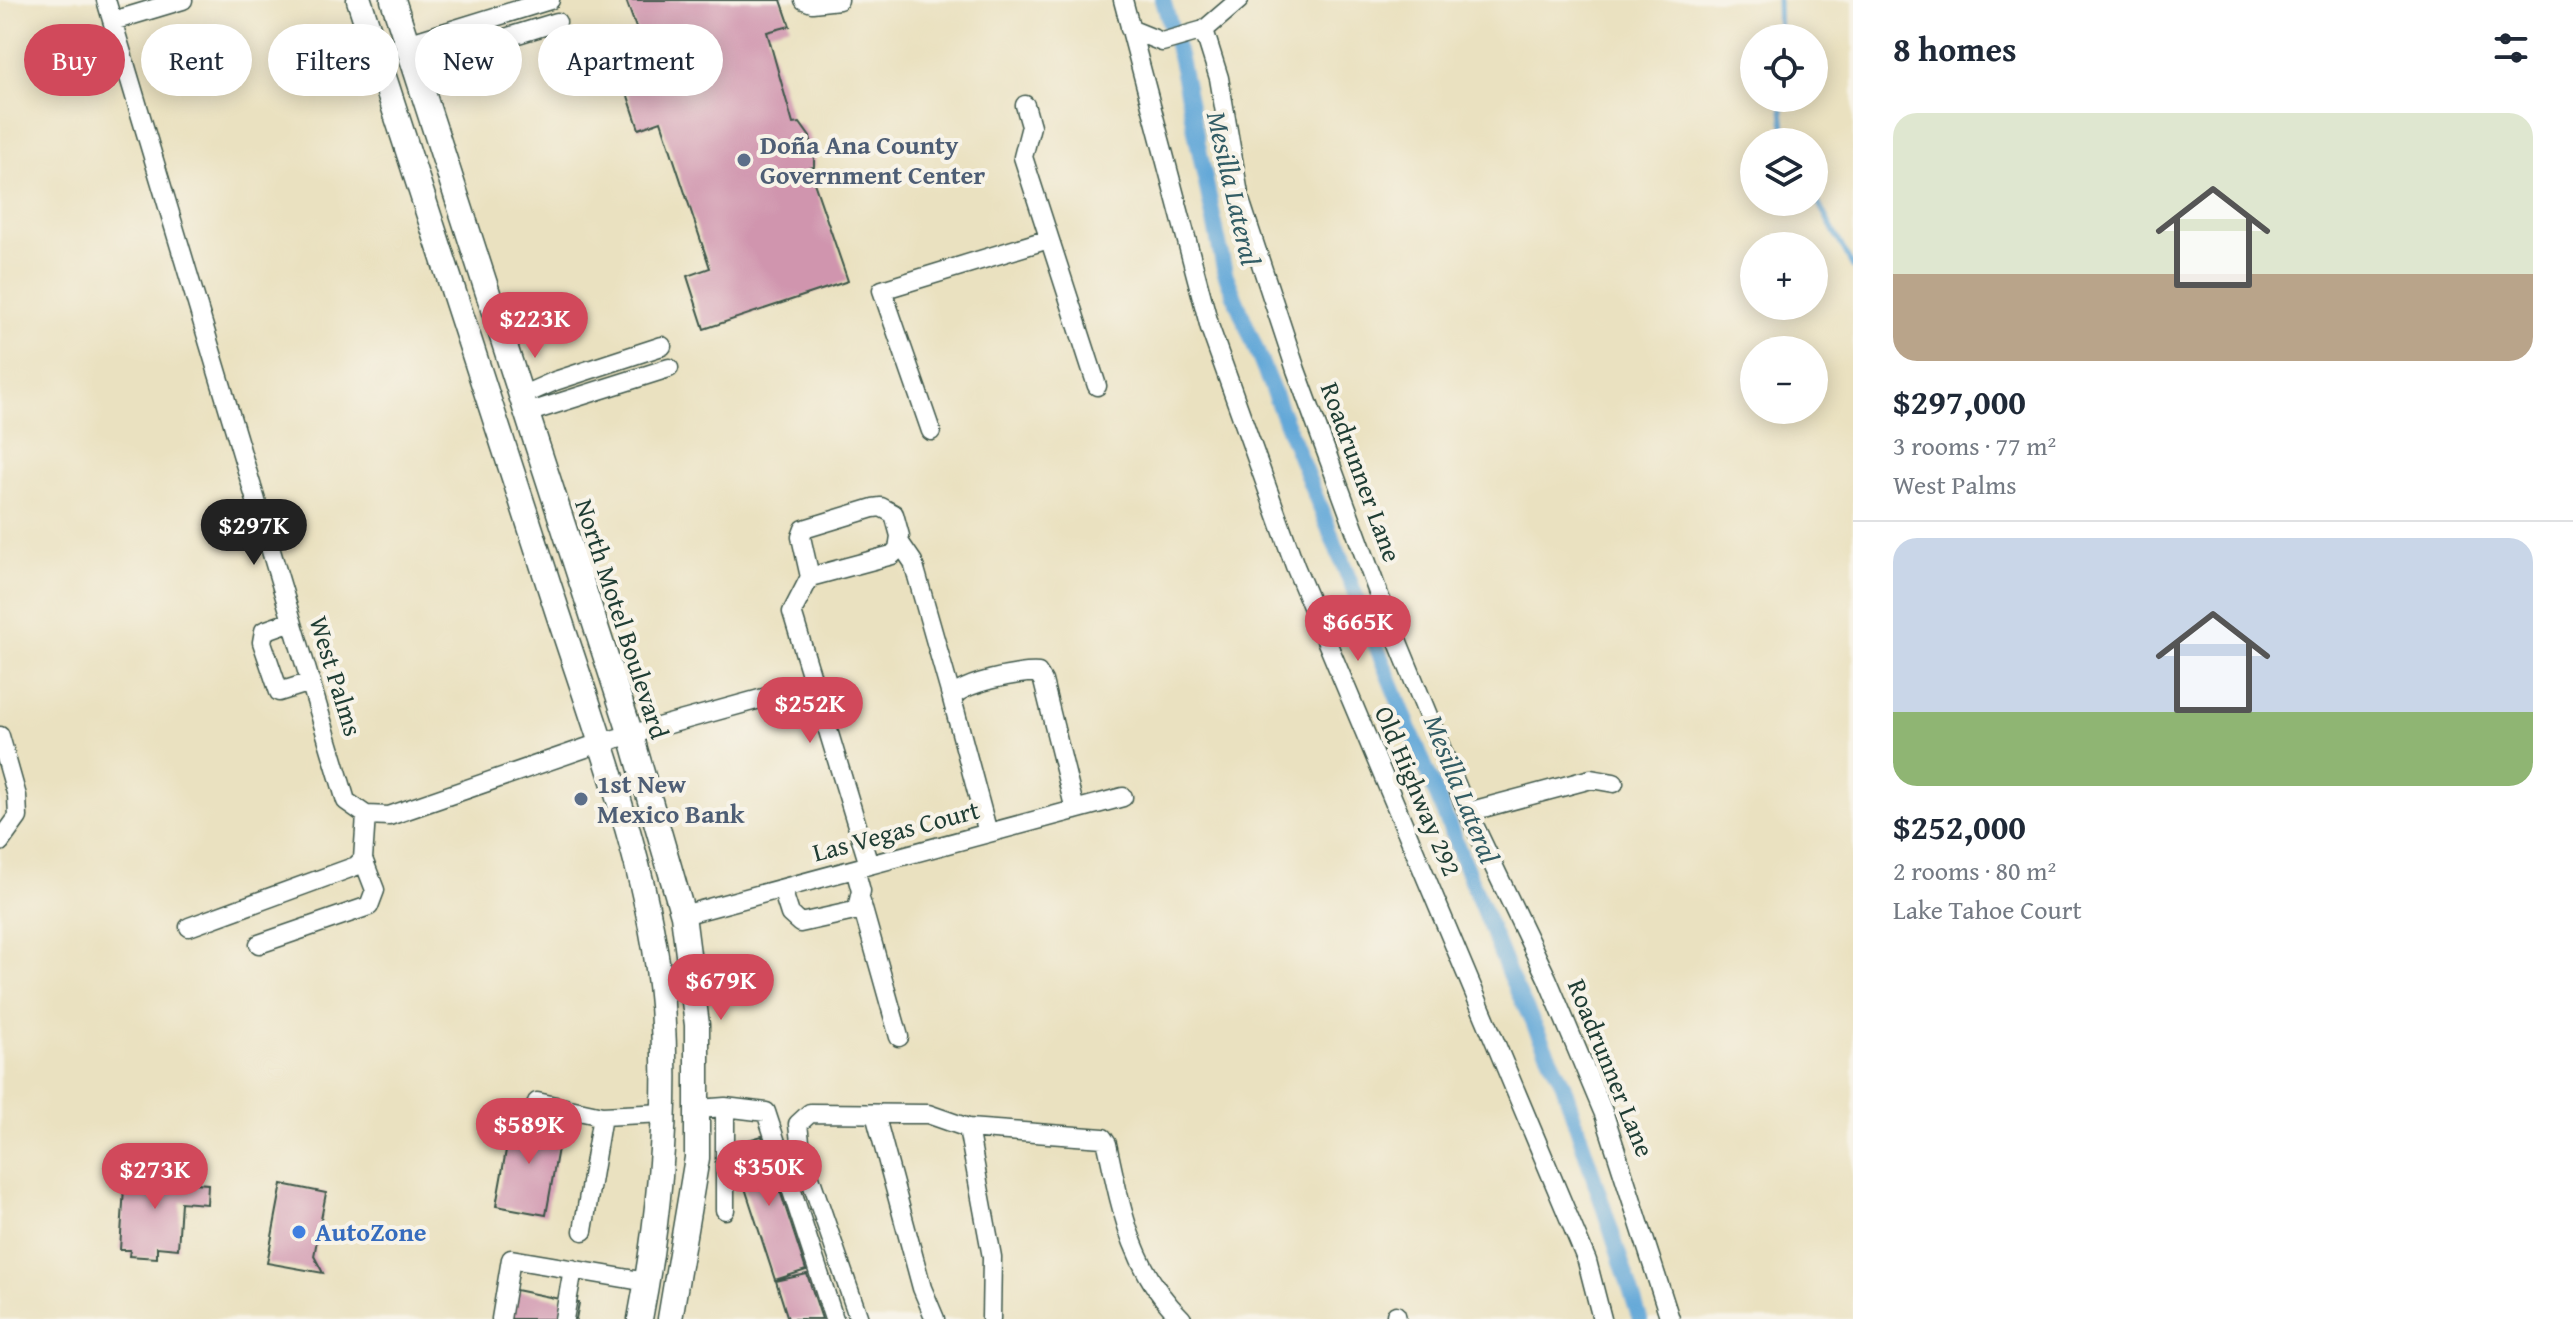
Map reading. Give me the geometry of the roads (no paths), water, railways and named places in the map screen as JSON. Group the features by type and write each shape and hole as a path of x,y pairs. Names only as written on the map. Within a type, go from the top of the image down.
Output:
{"main road":[{"path":"359,0 367,24"},
{"name":"North Motel Boulevard","path":"393,0 631,735 683,915 697,1025 697,1158 670,1319"},
{"path":"399,54 411,55"},
{"path":"399,64 411,55"},
{"path":"390,96 600,743 645,905 662,1002 665,1113 647,1282 640,1319"},
{"path":"493,414 524,405"},
{"path":"665,1113 698,1109"}],"street":[{"name":"West Palms","path":"106,0 346,801 366,815"},
{"path":"113,21 183,0"},
{"path":"411,55 550,0"},
{"path":"804,0 812,3 839,0"},
{"name":"Old Highway 292","path":"1123,0 1210,328 1295,566 1587,1261 1602,1319"},
{"path":"1130,29 1162,42 1198,32 1239,0"},
{"path":"411,55 557,22"},
{"name":"Roadrunner Lane","path":"1198,32 1219,78 1240,200 1264,277 1380,598 1468,812 1547,978 1604,1114 1670,1319"},
{"path":"1025,105 1031,126 1023,157 1097,386"},
{"path":"931,431 882,290 1049,239"},
{"path":"524,405 555,381 662,346"},
{"path":"511,364 534,379 555,381"},
{"path":"524,405 669,368"},
{"path":"899,1037 861,902 862,867 792,612 810,577 801,537 809,526 881,507 894,514 900,543 913,562 988,833"},
{"path":"810,577 892,555 900,543"},
{"path":"292,621 264,631 262,642 279,692 311,682"},
{"path":"952,699 960,689 1017,674 1038,673 1075,810"},
{"path":"259,944 369,906 375,890 363,859 366,815 389,816 600,743 814,684"},
{"path":"0,736 17,796 18,817 0,842"},
{"path":"1468,812 1591,779 1614,783"},
{"name":"Las Vegas Court","path":"683,915 1123,797"},
{"path":"189,927 343,873 363,859"},
{"path":"782,889 790,914 800,923 850,912 857,909 861,902"},
{"path":"537,1102 602,1116 665,1113"},
{"path":"698,1109 725,1107 766,1112 834,1319"},
{"path":"725,1107 725,1210"},
{"path":"859,1319 801,1151 798,1124 803,1117 818,1111 928,1114 968,1128 1103,1138 1133,1249 1163,1301 1182,1319"},
{"path":"875,1114 922,1288 935,1319"},
{"path":"583,1231 602,1116"},
{"path":"968,1128 992,1257 991,1319"},
{"path":"501,1319 511,1259 647,1282"},
{"path":"564,1319 573,1269"}],"waterway":[{"name":"Mesilla Lateral","path":"1163,0 1180,59 1225,273 1510,976 1563,1084 1640,1319"},
{"path":"1778,0 1779,24"},
{"path":"1782,112 1784,128"},
{"path":"1825,216 1853,267"}],"place":[{"name":"Doña Ana County Government Center","path":"744,160"},
{"name":"1st New Mexico Bank","path":"581,799"},
{"name":"AutoZone","path":"299,1232"}]}
